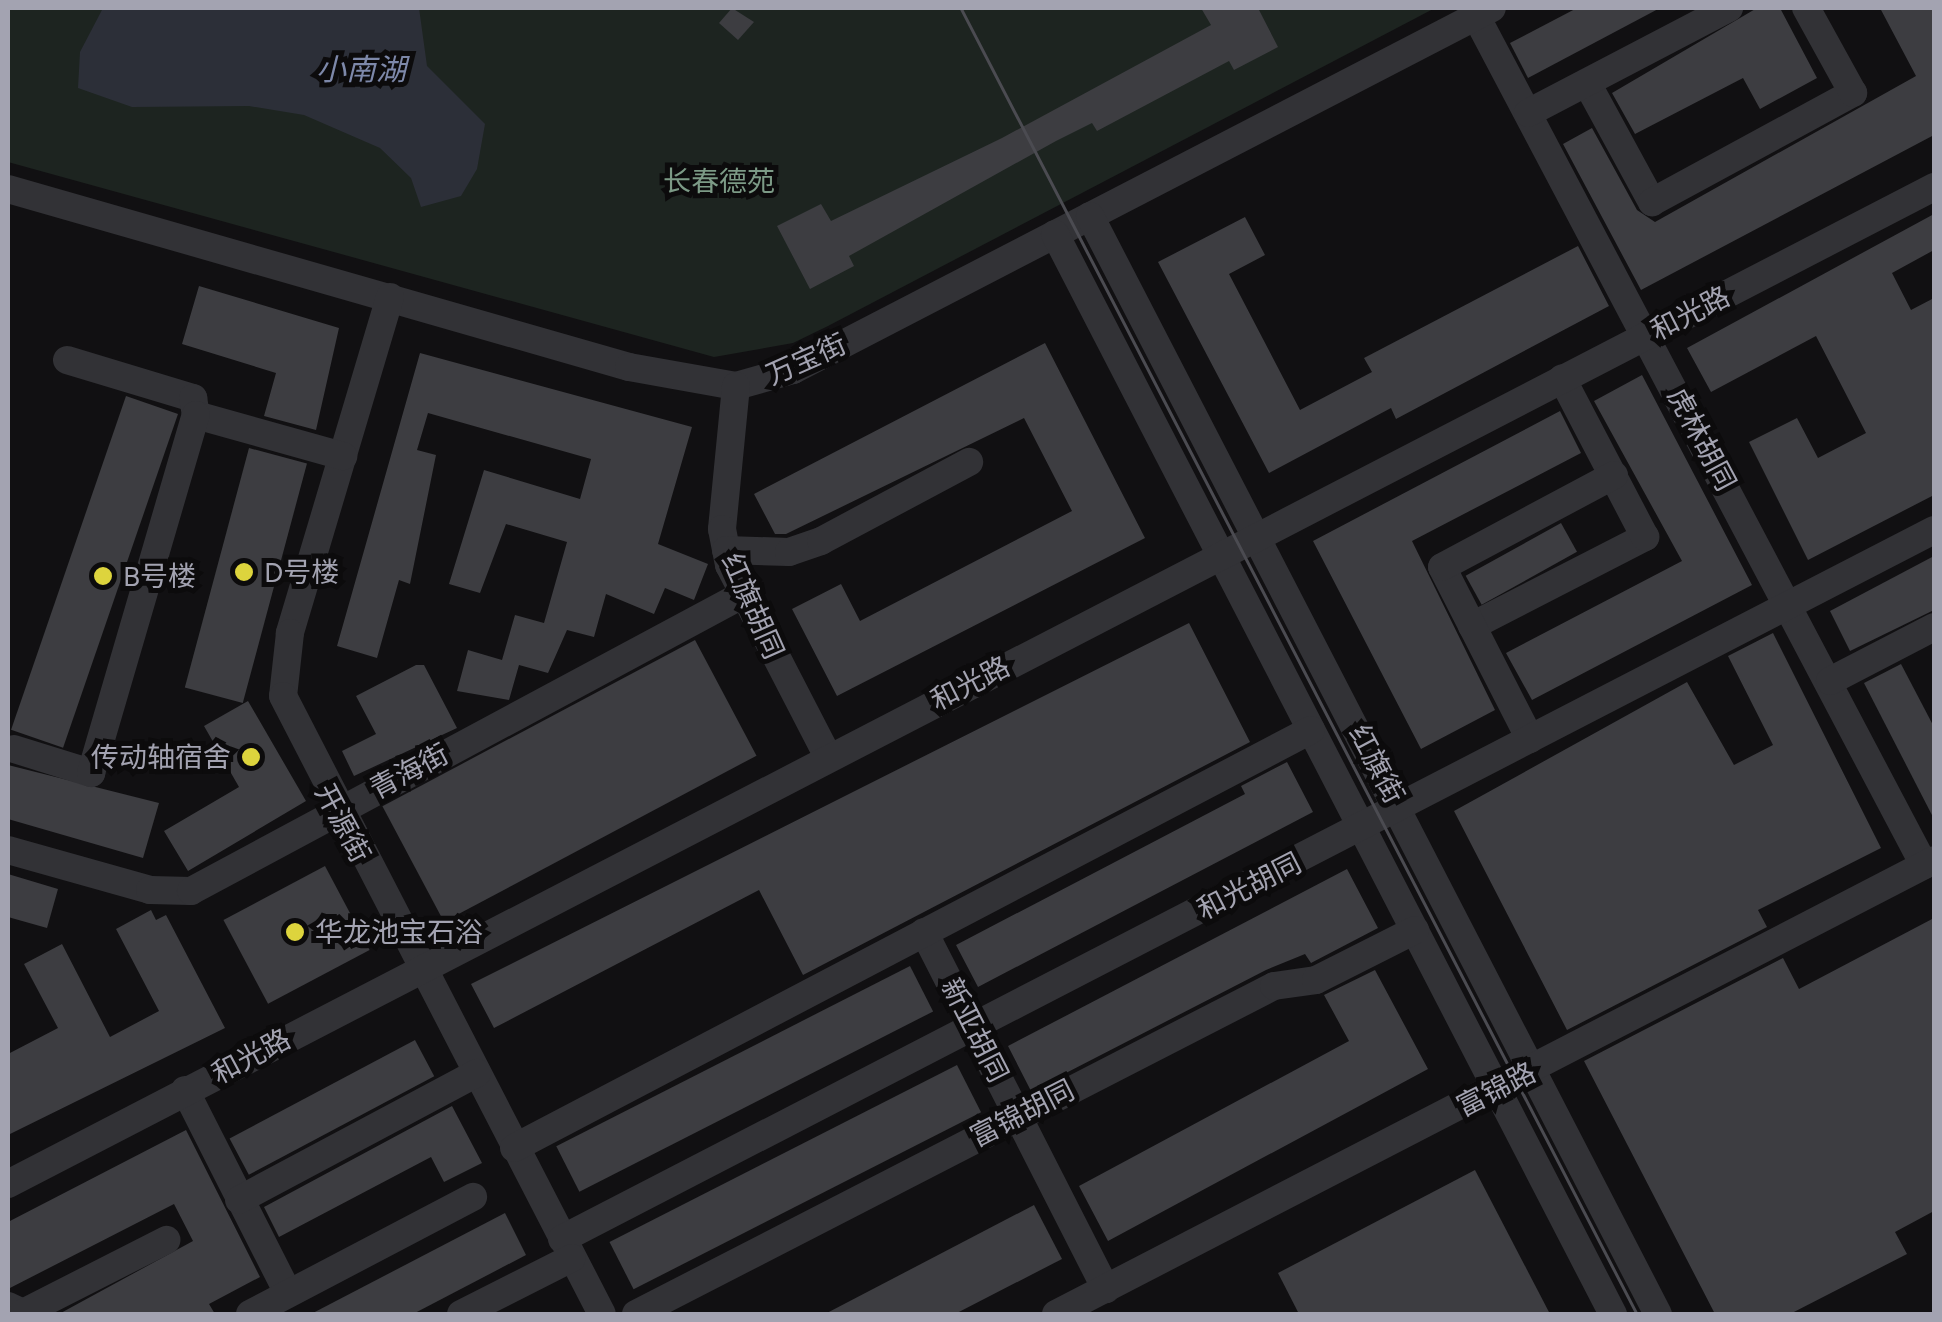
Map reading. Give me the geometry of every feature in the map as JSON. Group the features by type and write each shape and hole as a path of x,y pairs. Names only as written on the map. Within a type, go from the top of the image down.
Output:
{"street":[{"path":"1528,114 1729,8"},
{"path":"1586,83 1652,202 1853,93 1806,8"},
{"name":"虎林胡同","path":"1484,12 1528,114 1929,862"},
{"name":"万宝街","path":"8,189 628,367 736,386 793,370 1484,12"},
{"name":"和光路","path":"8,1184 827,756 1934,187"},
{"name":"红旗街","path":"1090,216 1400,807 1658,1314"},
{"name":"红旗街","path":"1055,234 1613,1314"},
{"name":"开源街","path":"390,297 282,666 298,739 602,1314"},
{"path":"14,749 92,773 196,415 193,398 67,360"},
{"path":"1472,626 1645,538 1562,378"},
{"name":"红旗胡同","path":"736,386 726,550 742,595 827,756"},
{"path":"196,415 342,456"},
{"path":"726,550 805,546 969,462"},
{"path":"1530,739 1442,567 1614,476"},
{"name":"和光胡同","path":"462,1314 567,1248 975,1028 1934,530"},
{"name":"青海街","path":"8,850 150,890 191,890 742,595"},
{"path":"1830,681 1934,627"},
{"path":"514,1148 1311,730"},
{"name":"富锦路","path":"1056,1314 1929,862"},
{"name":"富锦胡同","path":"636,1314 1018,1114 1274,986 1316,980 1415,930"},
{"name":"新亚胡同","path":"924,932 1106,1288"},
{"path":"239,1200 477,1073"},
{"path":"185,1090 288,1294"},
{"path":"250,1314 473,1197"},
{"path":"8,1306 24,1313 166,1240"}],"green space":[{"name":"长春德苑","path":"8,8 1435,8 793,343 714,357 8,162"}],"water":[{"name":"小南湖","path":"103,8 419,8 427,66 485,124 477,169 461,196 421,207 411,178 380,148 304,115 249,106 132,107 78,88 80,52"}],"building":[{"path":"732,8 754,22 738,40 719,23"},
{"path":"1201,8 1258,8 1278,47 1234,70 1229,61 1097,131 1092,123 1056,141 849,256 854,266 810,289 777,226 821,204 831,221 1002,138 1211,25"},
{"path":"1577,8 1660,8 1528,78 1510,43"},
{"path":"1757,8 1780,8 1817,78 1760,109 1743,78 1635,134 1612,93"},
{"path":"1880,8 1934,8 1934,135 1641,290 1563,144 1592,128 1637,210 1655,222 1916,76"},
{"path":"1934,214 1934,250 1892,273 1911,310 1934,298 1934,495 1808,560 1749,442 1797,418 1818,458 1866,433 1816,336 1711,392 1687,348"},
{"path":"1245,217 1265,255 1229,274 1300,410 1372,372 1364,358 1578,246 1609,306 1396,419 1391,408 1269,473 1158,262"},
{"path":"199,286 339,328 316,430 264,416 276,373 182,344"},
{"path":"1045,343 1145,538 837,696 792,609 841,584 860,621 1072,511 1024,418 786,534 775,534 754,494"},
{"path":"420,353 692,427 658,544 708,564 694,600 665,588 654,614 606,594 594,637 567,630 548,673 519,665 509,700 457,691 468,650 502,660 515,615 544,623 567,542 506,524 480,593 449,584 484,470 580,499 591,459 428,413 417,450 436,455 410,584 399,580 377,658 337,646"},
{"path":"1642,375 1752,585 1532,700 1506,653 1682,561 1594,401"},
{"name":"B号楼","path":"126,396 178,414 63,748 11,730"},
{"path":"1560,411 1581,453 1412,541 1495,710 1421,749 1313,541"},
{"name":"D号楼","path":"249,448 307,464 243,703 185,688"},
{"path":"1561,523 1577,552 1482,605 1466,576"},
{"path":"1934,556 1934,610 1850,651 1830,611"},
{"path":"1189,623 1250,742 803,975 759,890 494,1028 471,984"},
{"path":"1773,633 1881,848 1758,910 1767,927 1567,1030 1454,811 1687,682 1734,765 1773,745 1728,656"},
{"path":"695,640 757,756 444,922 382,806"},
{"path":"1901,664 1934,727 1934,819 1864,683"},
{"path":"416,665 424,665 457,728 354,776 342,751 376,734 356,696"},
{"name":"传动轴宿舍","path":"248,701 306,801 188,871 164,831 239,787 204,726"},
{"path":"1287,762 1313,812 978,987 956,945 1245,794 1241,786"},
{"path":"8,765 159,803 143,858 8,819"},
{"name":"华龙池宝石浴","path":"325,866 370,950 268,1004 223,920"},
{"path":"1347,869 1378,928 1311,963 1305,954 1266,970 1031,1091 1008,1046"},
{"path":"8,874 58,889 47,928 8,917"},
{"path":"151,910 156,920 166,915 225,1028 8,1135 8,1054 58,1028 24,964 62,944 110,1037 159,1011 116,929"},
{"path":"1934,918 1934,1211 1895,1232 1907,1254 1790,1314 1715,1314 1584,1061 1783,958 1799,989"},
{"path":"910,966 933,1011 579,1192 556,1146"},
{"path":"1375,970 1428,1069 1108,1241 1079,1186 1349,1041 1324,995"},
{"path":"415,1040 434,1076 249,1175 230,1139"},
{"path":"957,1065 981,1112 634,1289 610,1242"},
{"path":"452,1106 482,1163 444,1182 431,1157 279,1237 264,1207"},
{"path":"186,1130 260,1277 209,1304 215,1314 59,1314 193,1241 174,1204 8,1289 8,1222"},
{"path":"1475,1170 1550,1314 1299,1314 1278,1273"},
{"path":"1034,1205 1062,1259 955,1314 825,1314"},
{"path":"505,1213 526,1255 413,1314 311,1314"}],"tram line":[{"path":"961,8 1637,1314"}],"place":[{"name":"D号楼","path":"244,572"},
{"name":"B号楼","path":"103,576"},
{"name":"传动轴宿舍","path":"251,757"},
{"name":"华龙池宝石浴","path":"295,932"}]}
